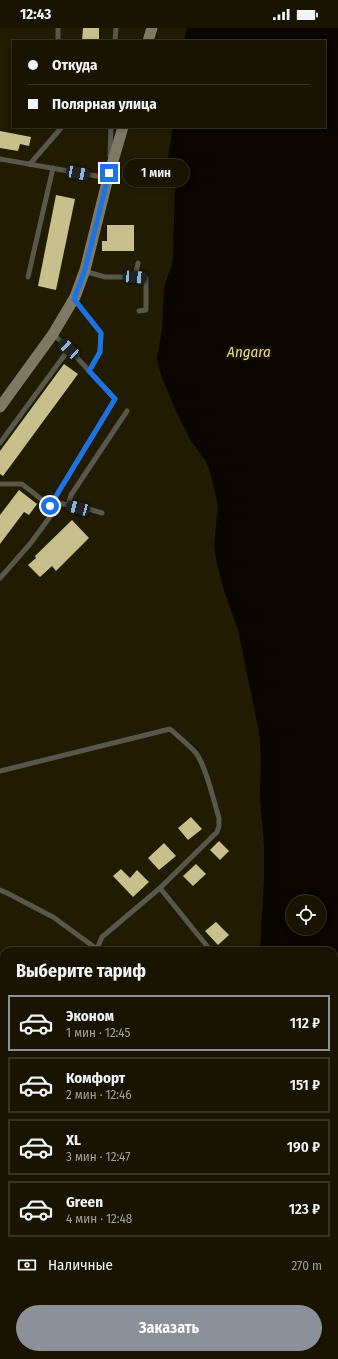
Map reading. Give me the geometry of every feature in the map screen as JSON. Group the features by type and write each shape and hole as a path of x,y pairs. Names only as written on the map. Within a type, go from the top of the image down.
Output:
{"main road":[{"path":"148,40 152,28"},
{"path":"0,407 53,334 74,299 84,272 108,175 123,128"}],"lane":[{"path":"58,28 58,40"},
{"path":"115,40 116,28"},
{"path":"30,164 61,128"},
{"path":"0,159 108,175 111,128"},
{"path":"28,277 53,168"},
{"path":"135,277 138,263"},
{"path":"84,272 105,277 146,278 146,310 139,311"},
{"path":"74,299 101,333 100,352 89,371"},
{"path":"51,504 115,399 69,349 53,334"},
{"path":"0,443 69,349"},
{"path":"68,505 71,495 127,411"},
{"path":"0,484 22,484 51,504 55,510 30,544 0,578"},
{"path":"51,504 68,505 102,513"},
{"path":"0,771 170,729 196,754 202,766 219,818 217,832 160,888 102,937 97,947"},
{"path":"160,888 208,947"},
{"path":"0,890 53,918 92,947"}],"water":[{"name":"Angara","path":"187,28 338,28 338,947 260,947 264,880 264,846 260,797 260,740 238,630 224,591 217,564 214,546 218,505 211,475 206,461 191,441 175,409 161,375 157,359 162,329 164,288 173,261 175,182 167,173 166,169 173,128 326,128 326,40 184,40"}],"building":[{"path":"83,28 99,28 99,40 82,40"},
{"path":"0,131 31,137 29,146 20,144 18,151 0,148"},
{"path":"56,195 75,199 56,290 38,286"},
{"path":"107,225 134,225 134,251 102,251 102,241 107,241"},
{"path":"64,364 78,374 3,476 0,474 0,451"},
{"path":"19,490 37,504 29,515 24,512 0,544 0,515"},
{"path":"72,520 89,538 56,571 52,566 40,577 28,565 36,558 35,556"},
{"path":"191,817 202,829 188,840 178,828"},
{"path":"219,841 229,851 220,860 210,850"},
{"path":"164,843 176,856 159,870 148,858"},
{"path":"196,864 206,874 193,886 183,876"},
{"path":"121,869 130,878 137,870 149,882 133,897 113,876"},
{"path":"216,922 229,935 218,945 205,931"}],"route":[{"path":"50,506 115,399 89,371 100,352 101,333 74,299 85,270 109,173"}]}
